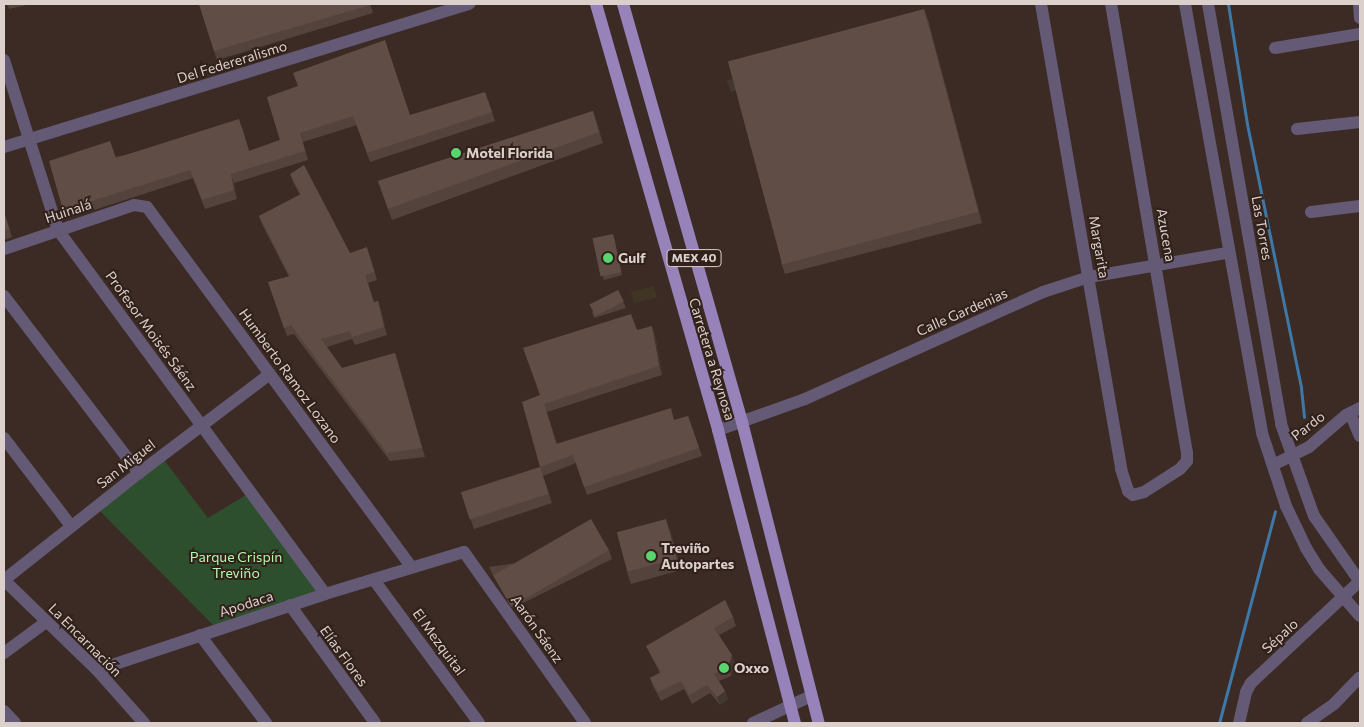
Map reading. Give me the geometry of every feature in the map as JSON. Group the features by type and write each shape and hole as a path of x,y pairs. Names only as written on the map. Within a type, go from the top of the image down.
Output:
{"main road":[{"name":"Carretera a Reynosa","path":"596,4 718,430 796,723"},
{"name":"Carretera a Reynosa","path":"623,4 742,422 819,723"}],"street":[{"name":"Del Federeralismo","path":"4,147 470,4"},
{"name":"Margarita","path":"1041,4 1090,277 1121,469 1130,494"},
{"name":"Azucena","path":"1111,4 1187,453 1187,461 1180,469 1144,492 1130,494"},
{"path":"1185,4 1227,253 1262,433 1286,506 1306,548 1342,597 1360,616"},
{"name":"Las Torres","path":"1208,4 1281,424 1291,457 1314,516 1360,581"},
{"path":"1359,4 1360,18"},
{"path":"1275,48 1360,34"},
{"name":"Profesor Moisés Sáénz","path":"4,60 58,230 325,594"},
{"path":"1297,130 1360,122"},
{"name":"Huinalá","path":"4,249 58,230 143,205"},
{"name":"Humberto Ramoz Lozano","path":"143,205 151,212 412,567"},
{"path":"1310,212 1360,206"},
{"name":"Calle Gardenias","path":"718,430 805,399 1043,292 1090,277 1227,253"},
{"path":"4,296 139,473"},
{"path":"1247,353 1268,350"},
{"name":"San Miguel","path":"4,580 70,526 270,374"},
{"path":"1355,410 1360,436"},
{"name":"Pardo","path":"1273,465 1309,447 1355,410"},
{"path":"4,438 70,526"},
{"name":"Apodaca","path":"97,670 290,605 464,552"},
{"name":"Aarón Sáenz","path":"464,552 585,723"},
{"name":"La Encarnación","path":"4,580 97,670 144,723"},
{"name":"El Mezquital","path":"374,580 478,723"},
{"name":"Sépalo","path":"1239,723 1246,692 1251,683 1360,581"},
{"name":"Elías Flores","path":"290,605 375,723"},
{"path":"4,653 46,622"},
{"path":"200,635 266,723"},
{"path":"1307,723 1334,704 1360,677"},
{"path":"754,723 811,696"},
{"path":"4,710 15,723"}],"shaded area":[{"path":"654,286 657,298 634,303 631,292"}],"green space":[{"name":"Parque Crispín Treviño","path":"161,456 208,518 251,492 325,594 217,629 96,507"}],"building":[{"path":"199,4 369,4 370,5 214,51"},
{"path":"924,9 978,212 782,264 728,62"},
{"path":"385,40 410,115 485,92 492,112 367,153 353,116 300,133 305,151 231,174 234,190 202,200 190,170 63,210 49,161 110,141 116,158 239,119 249,151 280,140 267,97 298,86 293,73"},
{"path":"593,111 599,132 388,209 378,181"},
{"path":"304,165 350,253 367,247 374,272 365,275 374,303 378,301 384,327 352,337 350,331 321,339 342,368 395,353 422,448 387,453 291,325 284,328 268,282 290,276 259,216 301,194 290,174"},
{"path":"4,212 9,229 4,231"},
{"name":"Gulf","path":"613,234 621,272 601,277 592,238"},
{"path":"618,290 624,302 595,316 589,305"},
{"path":"631,314 637,330 652,326 659,366 544,404 556,444 671,408 674,420 688,416 699,448 584,487 573,455 540,467 522,402 540,395 523,348"},
{"path":"540,467 549,494 470,519 461,493"},
{"path":"591,519 609,550 511,607 493,576"},
{"name":"Treviño Autopartes","path":"666,519 677,559 627,572 617,532"},
{"path":"725,600 733,617 714,628 732,655 728,667 714,674 725,691 717,697 707,685 689,695 681,681 658,692 650,678 661,672 646,646"}],"waterway":[{"path":"1228,4 1247,124 1301,388 1304,417"},
{"path":"1219,723 1275,511"}],"place":[{"name":"Motel Florida","path":"456,153"},
{"name":"Gulf","path":"608,258"},
{"name":"Treviño Autopartes","path":"651,556"},
{"name":"Oxxo","path":"724,668"}]}
